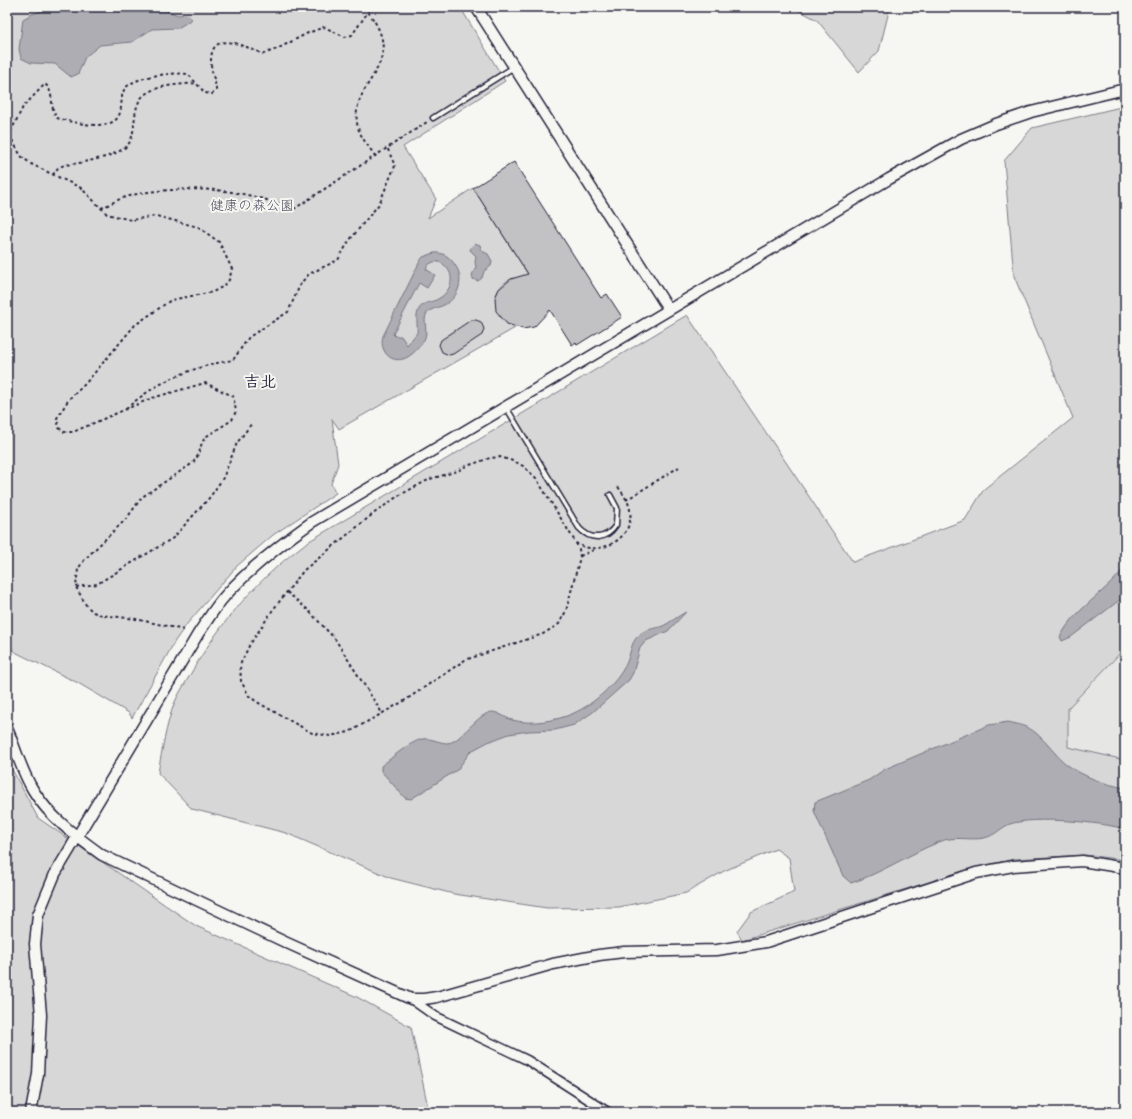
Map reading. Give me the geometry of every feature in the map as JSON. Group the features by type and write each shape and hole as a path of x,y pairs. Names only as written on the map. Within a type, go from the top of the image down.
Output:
{"street":[{"path":"476,7 669,310"},
{"path":"31,1112 38,1074 41,1015 35,944 38,915 55,874 78,838 198,634 224,597 246,575 280,545 312,522 889,179 960,139 1031,112 1125,89"},
{"path":"7,728 32,790 46,808 78,838 102,855 287,943 411,998 435,1016 527,1060 608,1112"},
{"path":"411,998 424,999 437,997 553,964 599,955 632,952 717,950 766,942 976,874 1013,866 1082,862 1125,868"}],"lane":[{"path":"433,118 514,67"},
{"path":"506,407 579,528 588,535 594,537 605,536 616,525 617,508 610,495"}],"path":[{"path":"184,630 136,619 102,615 93,612 86,605 76,587 78,569 85,558 127,518 142,497 193,463 199,454 202,442 207,436 232,420 236,411 233,396 205,383 193,385 152,398 73,432 64,432 59,428 57,418 69,399 99,368 136,325 171,300 213,292 222,288 228,280 232,269 219,242 198,227 156,216 131,220 112,216 101,208 81,188 31,164 21,156 11,138 11,131 23,107 41,86 45,84 50,90 52,108 57,118 75,123 108,124 115,121 119,115 123,92 127,86 134,82 158,75 177,72 188,74 205,93 212,94 216,91 211,64 212,56 216,48 222,42 233,41 264,54 324,27 345,38 352,35 356,31 368,12 376,22 382,37 383,51 381,61 360,103 357,122 360,134 375,156"},
{"path":"52,175 58,168 65,165 92,160 123,150 128,145 131,138 137,106 143,96 164,87 197,83"},
{"path":"101,208 126,197 153,191 204,188 236,192 266,199 294,209 433,118"},
{"path":"124,411 144,393 174,378 204,365 233,360 249,337 288,312 301,283 309,274 338,260 349,240 379,204 395,166 387,147"},
{"path":"76,587 97,584 173,538 210,497 223,478 237,443 252,423"},
{"path":"490,458 508,459 524,466 531,472 576,542 580,557 566,611 559,624 543,634 465,660 404,702 348,732 339,735 321,736 312,733 250,696 241,681 240,664 268,616 309,566 373,514 398,496 430,479 458,471 464,467 490,458"},
{"path":"626,500 679,467"},
{"path":"580,557 597,549 613,544 624,533 630,517 630,510 617,485"},
{"path":"576,542 581,546 597,549"},
{"path":"287,592 308,610 335,639 382,713"}],"shaded area":[{"path":"55,7 157,7 178,15 186,14 192,19 178,28 152,29 132,42 100,45 85,57 78,74 71,77 55,64 31,63 21,58 19,49 23,19 32,14"},
{"path":"475,243 480,245 482,251 488,254 492,261 491,266 484,271 482,278 478,281 473,279 472,275 476,267 476,256 470,250"},
{"path":"437,253 449,257 458,270 460,276 459,287 457,293 449,302 427,313 425,319 425,337 418,349 406,358 398,360 393,359 386,354 382,346 383,336 423,257","holes":["433,262 441,263 450,272 450,285 442,296 421,306 417,318 417,333 407,345 401,336 395,336 393,334 419,283 427,288 435,275 426,269 428,265"]},
{"path":"1125,567 1125,596 1071,637 1062,641 1060,637 1074,617 1109,585"},
{"path":"686,612 668,631 646,641 640,648 633,673 629,680 593,712 574,725 555,730 529,731 509,734 488,742 471,751 457,770 411,799 405,798 381,771 381,766 411,744 422,739 431,739 450,743 487,713 495,712 512,720 535,722 559,718 582,709 597,699 617,678 628,660 633,642 640,634 663,626"},
{"path":"1125,648 1125,760 1068,747 1068,708"},
{"path":"1008,722 1033,731 1044,740 1066,764 1080,773 1102,782 1125,788 1125,829 1084,822 1035,820 1021,822 1010,824 991,836 984,838 956,838 945,840 874,874 851,883 843,876 814,811 815,802 869,780 885,769 989,725"}],"green space":[{"name":"健康の森公園","path":"7,7 460,7 505,81 403,147 436,199 428,218 473,188 529,276 507,281 501,286 495,299 498,313 502,319 515,328 339,429 332,419 338,464 331,484 336,493 273,535 237,566 187,624 175,641 132,718 129,713 78,683 17,653 7,644"},
{"path":"793,7 890,7 879,51 859,72 817,20"},
{"path":"1125,106 1125,648 1068,708 1068,747 1125,760 1125,860 1085,855 1014,859 974,868 742,940 737,931 751,912 794,892 789,858 776,849 724,871 686,893 619,907 547,908 454,894 391,878 286,833 192,809 158,773 166,729 174,704 202,656 227,619 256,587 288,557 306,543 687,315 853,562 965,520 984,489 1073,418 1014,276 1004,161 1032,128"},
{"path":"7,760 38,818 196,926 357,997 411,1027 429,1112 7,1112"}],"building":[{"path":"514,162 601,298 607,294 622,317 577,345 576,342 572,345 550,310 534,327 523,329 507,324 496,311 495,298 499,289 511,279 528,274 473,188"},
{"path":"471,320 481,322 484,329 482,335 453,354 449,355 442,352 439,345 441,340"}],"district":[{"name":"吉北","path":"260,382"}]}
